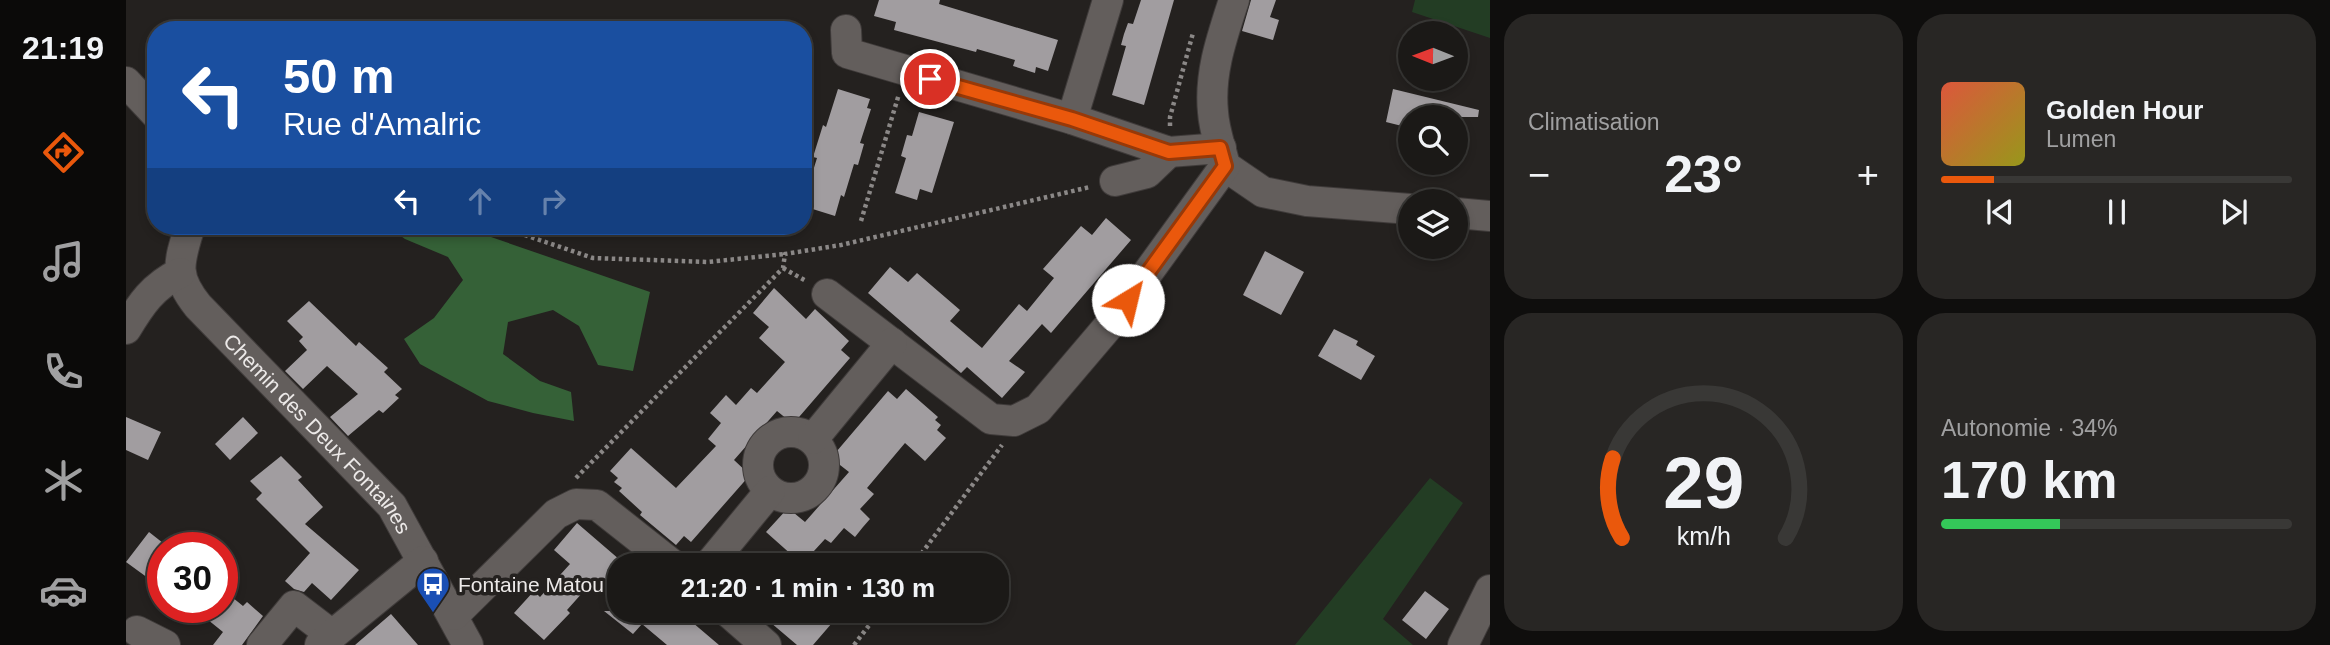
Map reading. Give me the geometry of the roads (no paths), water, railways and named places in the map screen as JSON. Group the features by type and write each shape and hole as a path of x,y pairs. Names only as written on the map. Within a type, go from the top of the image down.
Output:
{"street":[{"path":"1072,119 1108,0"},
{"path":"1234,0 1215,60 1212,94 1213,116 1223,157 1263,192 1307,201 1398,208"},
{"path":"846,30 847,53 1072,119 1169,152 1223,157"},
{"path":"126,82 147,104"},
{"path":"1115,181 1147,173 1169,152"},
{"path":"827,294 990,419 1014,421 1038,409 1112,322 1223,157"},
{"path":"1468,214 1490,216"},
{"path":"126,329 139,307 161,282 180,273 188,235"},
{"name":"Chemin des Deux Fontaines","path":"180,273 184,289 198,306 392,506 454,615 468,645"},
{"path":"813,439 892,343"},
{"path":"793,431 804,433 813,439 824,459 824,471 813,491 803,496 780,497 770,491 758,473 760,452 765,443 783,432 793,431"},
{"path":"719,553 770,491"},
{"path":"454,615 556,514 576,504 597,505 658,553"},
{"path":"262,645 294,606 326,640 423,561"},
{"path":"1463,645 1490,590"},
{"path":"741,623 766,645"},
{"path":"136,631 165,645"}],"place":[{"name":"Fontaine Matou","path":"433,614"}]}
